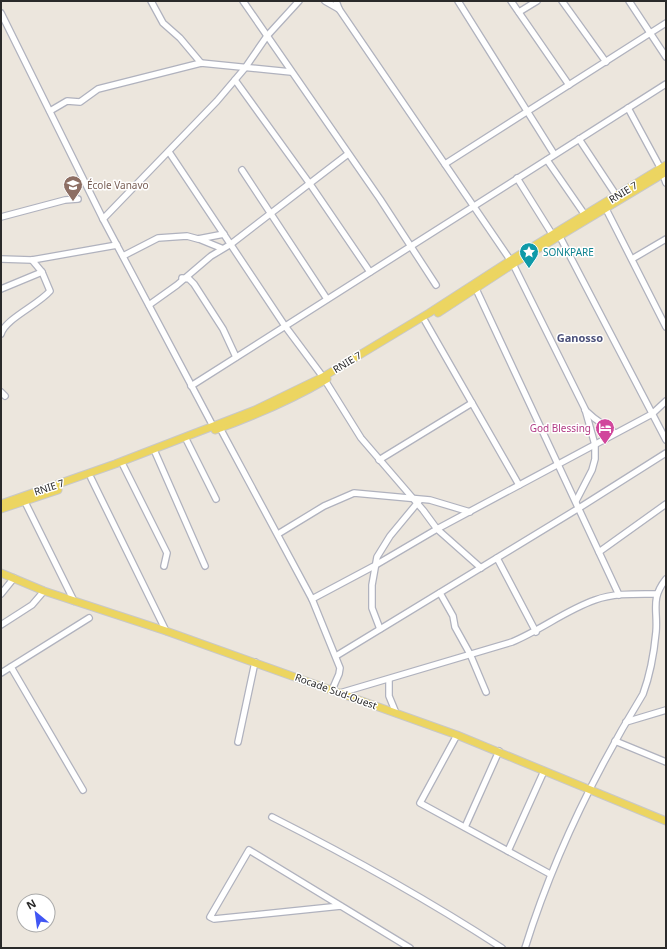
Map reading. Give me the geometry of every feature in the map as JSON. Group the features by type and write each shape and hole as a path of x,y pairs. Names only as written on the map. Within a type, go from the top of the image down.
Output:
{"main road":[{"name":"RNIE 7","path":"1,504 275,407 426,321 476,289 552,234 616,195 664,170"},
{"name":"RNIE 7","path":"324,379 512,262 606,209 664,170"},
{"name":"RNIE 7","path":"1,509 91,478 155,452 187,441 216,428"},
{"name":"Rocade Sud-Ouest","path":"1,573 44,591 256,662 457,735 666,821"}],"street":[{"path":"151,1 163,23 186,44 201,63"},
{"path":"243,1 411,246 436,285"},
{"path":"103,219 217,102 245,68 267,36 299,1"},
{"path":"325,1 340,9"},
{"path":"336,1 512,262 585,409 595,445 594,465 576,501"},
{"path":"458,1 554,154"},
{"path":"512,1 569,85"},
{"path":"519,12 537,1"},
{"path":"562,1 606,62"},
{"path":"629,1 666,57"},
{"path":"1,13 103,219 148,305 191,386 278,534 312,599 340,668 340,674 332,690"},
{"path":"445,164 666,23"},
{"path":"50,111 68,101 80,102 98,89 201,63 291,72"},
{"path":"235,80 310,184 370,272"},
{"path":"191,386 666,84"},
{"path":"628,108 664,170 666,182"},
{"path":"579,139 616,195"},
{"path":"169,152 285,326 324,379 361,438 379,460 412,497 419,501 470,512"},
{"path":"148,305 176,285 182,278 221,248 231,244 348,154"},
{"path":"547,160 585,215"},
{"path":"242,170 327,299"},
{"path":"517,178 552,234"},
{"path":"1,217 65,200 78,199"},
{"path":"606,209 666,327"},
{"path":"198,239 224,234"},
{"path":"123,256 158,238 187,236 221,248"},
{"path":"560,236 666,440"},
{"path":"632,259 666,240"},
{"path":"1,259 32,260 117,245"},
{"path":"1,334 5,325 38,303 50,290 42,272 32,260"},
{"path":"1,289 42,272"},
{"path":"182,278 189,279 194,284 223,329 236,357"},
{"path":"476,289 620,595"},
{"path":"426,321 519,485"},
{"path":"312,599 374,566 437,529 652,414 666,401"},
{"path":"379,460 472,403"},
{"path":"585,409 594,418 615,433"},
{"path":"187,441 216,499"},
{"path":"155,452 205,566"},
{"path":"336,656 579,508 666,453"},
{"path":"123,465 167,553 164,566"},
{"path":"91,478 166,631"},
{"path":"278,534 324,506 354,493 412,497"},
{"path":"419,501 437,529 481,568"},
{"path":"380,628 373,615 372,608 374,566 379,551 419,501"},
{"path":"25,502 74,601"},
{"path":"600,552 666,504"},
{"path":"497,558 536,632"},
{"path":"1,594 14,578"},
{"path":"525,948 550,874 589,789 643,694 648,682 656,631 656,594 666,579"},
{"path":"1,625 32,605 44,591"},
{"path":"440,593 453,616 455,627 470,654 486,692"},
{"path":"340,693 389,680 512,642 536,632 586,604 599,599 620,595 656,594"},
{"path":"1,673 89,618"},
{"path":"238,742 256,662"},
{"path":"11,667 83,790"},
{"path":"389,680 390,696 396,713"},
{"path":"626,722 666,710"},
{"path":"457,735 420,803 550,874"},
{"path":"615,741 666,762"},
{"path":"465,827 499,751"},
{"path":"508,852 544,771"},
{"path":"272,817 346,854 466,924 502,948"},
{"path":"341,906 214,919 210,916 249,850 341,906 410,948"}],"place":[{"name":"École Vanavo","path":"73,202"},
{"name":"SONKPARE","path":"529,269"},
{"name":"God Blessing","path":"605,445"}],"district":[{"name":"Ganosso","path":"580,337"}]}
